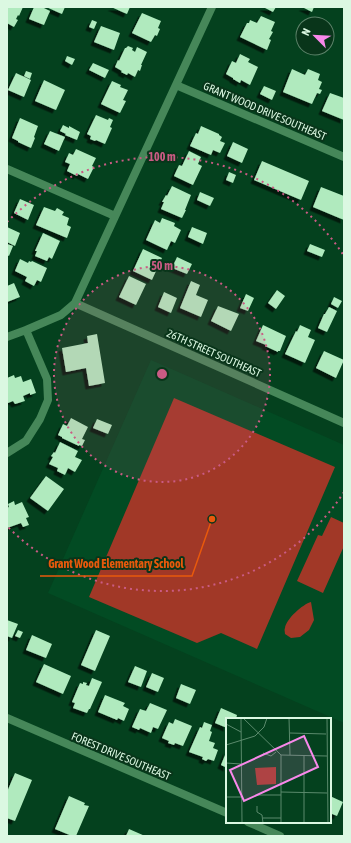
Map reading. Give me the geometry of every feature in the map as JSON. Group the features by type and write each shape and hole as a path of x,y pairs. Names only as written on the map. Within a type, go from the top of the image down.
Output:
{"street":[{"path":"7,337 61,315 75,303 212,7"},
{"name":"GRANT WOOD DRIVE SOUTHEAST","path":"176,85 344,157"},
{"path":"7,170 115,216"},
{"name":"26TH STREET SOUTHEAST","path":"75,303 344,423"},
{"path":"7,453 26,441 40,419 48,400 47,379 26,330"},
{"name":"FOREST DRIVE SOUTHEAST","path":"7,718 226,813"},
{"path":"250,823 280,836"}],"shaded area":[{"path":"151,360 344,445 344,723 48,593"},
{"path":"174,398 335,467 257,649 221,633 197,643 89,597"},
{"path":"331,517 344,523 344,546 323,593 297,581 318,535 322,536"},
{"path":"311,602 314,620 309,630 300,637 291,638 285,634 288,620 295,612"}],"building":[{"path":"7,7 23,7 16,19 18,20 14,27 7,23"},
{"path":"34,7 42,7 50,11 44,25 29,19"},
{"path":"46,7 65,7 62,14"},
{"path":"111,7 130,7 127,14"},
{"path":"263,7 276,7 273,12"},
{"path":"302,7 314,7 312,12"},
{"path":"142,13 161,21 157,36 155,35 151,42 132,33"},
{"path":"261,16 275,22 271,31 273,32 269,39 271,40 267,50 240,37 250,20 257,23"},
{"path":"92,20 97,22 94,29 89,27"},
{"path":"101,26 120,33 114,50 94,42"},
{"path":"128,46 133,48 132,50 135,52 137,47 147,52 140,71 138,70 135,77 128,73 127,75 121,72 122,71 115,67 125,48"},
{"path":"240,54 250,59 248,62 258,67 250,85 241,80 240,83 226,74 232,61 236,63"},
{"path":"67,56 75,59 72,65 65,61"},
{"path":"93,63 109,70 105,78 89,70"},
{"path":"292,69 305,75 308,69 320,74 318,80 322,82 319,89 322,90 320,94 317,93 312,104 283,92"},
{"path":"26,71 32,73 30,79 24,76"},
{"path":"16,73 31,80 24,97 8,90"},
{"path":"44,80 65,90 56,110 35,101"},
{"path":"112,81 121,85 120,87 128,90 123,100 126,101 120,113 101,104"},
{"path":"264,86 276,91 272,100 260,94"},
{"path":"330,93 344,98 344,120 322,111"},
{"path":"96,115 108,120 109,118 113,120 110,127 112,128 105,144 90,139 91,136 87,134"},
{"path":"20,118 38,126 31,148 12,138"},
{"path":"63,125 69,128 69,126 80,132 77,140 60,131"},
{"path":"201,126 219,134 222,137 220,141 225,143 220,153 213,150 211,155 190,146 196,133 198,134"},
{"path":"50,131 65,137 59,151 44,144"},
{"path":"233,142 248,149 242,163 227,156"},
{"path":"76,149 96,158 92,166 94,167 88,179 67,171 70,164 65,162 69,153 73,155"},
{"path":"189,151 201,157 198,164 202,166 193,185 174,176 179,165 182,166"},
{"path":"262,161 309,181 301,200 254,180"},
{"path":"229,172 236,175 233,183 226,180"},
{"path":"172,186 191,195 182,218 161,209 164,202 162,202"},
{"path":"321,187 344,196 344,220 313,207"},
{"path":"200,192 214,198 210,206 197,200"},
{"path":"20,199 34,205 28,220 14,213"},
{"path":"44,207 55,211 57,208 64,212 62,215 69,218 67,225 71,227 67,238 36,225"},
{"path":"162,218 175,223 174,226 181,230 175,243 171,241 167,250 146,240 155,220 160,223"},
{"path":"7,227 20,233 15,246 7,242"},
{"path":"192,227 207,233 203,244 188,237"},
{"path":"43,233 60,241 52,259 49,257 47,261 35,256 37,251 35,251"},
{"path":"7,244 13,246 9,256 7,255"},
{"path":"310,244 325,250 322,257 307,251"},
{"path":"143,249 162,258 152,280 133,271"},
{"path":"177,257 192,264 187,274 172,268"},
{"path":"20,259 28,263 29,261 32,261 47,268 41,282 37,280 34,286 25,281 27,277 15,271"},
{"path":"129,276 146,284 136,305 119,297"},
{"path":"191,281 200,285 196,295 208,300 201,317 180,308"},
{"path":"14,283 20,297 7,302 7,286"},
{"path":"277,290 285,296 276,309 268,303"},
{"path":"164,292 177,298 171,313 158,307"},
{"path":"246,294 254,298 248,311 240,308"},
{"path":"334,297 342,301 338,308 331,304"},
{"path":"218,306 239,314 231,331 211,321"},
{"path":"329,307 337,311 327,332 318,328"},
{"path":"263,325 286,336 280,351 278,352 256,341"},
{"path":"300,325 311,330 308,337 315,340 305,363 285,354"},
{"path":"97,334 105,383 89,386 86,368 66,372 62,348 88,343 87,336"},
{"path":"324,351 344,360 336,378 316,368"},
{"path":"14,375 15,378 21,376 23,382 31,379 36,393 30,395 30,393 23,396 25,401 15,404 13,401 8,403 7,378"},
{"path":"71,418 88,427 82,439 85,440 82,446 79,446 58,435 63,424 67,426"},
{"path":"97,419 112,425 108,434 93,428"},
{"path":"60,442 78,451 75,457 82,460 75,472 68,468 65,475 57,471 58,468 49,464 53,457 51,456 54,452 55,453"},
{"path":"46,476 64,489 48,511 30,498"},
{"path":"14,501 15,505 22,502 29,517 26,518 29,525 23,527 21,523 7,528 8,504"},
{"path":"7,620 18,624 12,638 7,636"},
{"path":"18,630 23,632 20,638 15,636"},
{"path":"96,630 110,636 95,671 81,665"},
{"path":"32,635 52,644 46,658 26,650"},
{"path":"44,664 71,676 63,694 36,682"},
{"path":"135,666 147,671 141,687 128,682"},
{"path":"152,673 164,678 158,692 146,687"},
{"path":"92,678 102,682 90,709 87,713 73,708 75,703 72,702 80,683 87,683 86,685 89,686"},
{"path":"181,684 196,690 190,704 176,698"},
{"path":"105,695 125,703 123,706 129,709 124,721 118,718 117,720 98,712"},
{"path":"150,703 167,710 158,729 153,727 151,733 140,728 139,730 132,727 140,709 146,711"},
{"path":"221,708 237,715 236,718 226,718 226,728 215,723"},
{"path":"175,719 192,726 183,746 175,743 174,745 168,743 169,741 162,738 169,722 173,724"},
{"path":"204,722 212,725 210,731 212,732 209,741 215,743 213,748 218,750 214,761 208,759 206,761 202,759 203,757 189,752 200,727 202,728"},
{"path":"226,752 226,768 221,765"},
{"path":"15,773 32,780 15,821 7,818 7,792"},
{"path":"69,796 85,803 84,805 89,806 76,836 72,836 55,829"},
{"path":"331,796 343,802 337,816 331,813"},
{"path":"129,829 145,836 126,836"}],"place":[{"name":"Grant Wood Elementary School","path":"212,519"}]}
